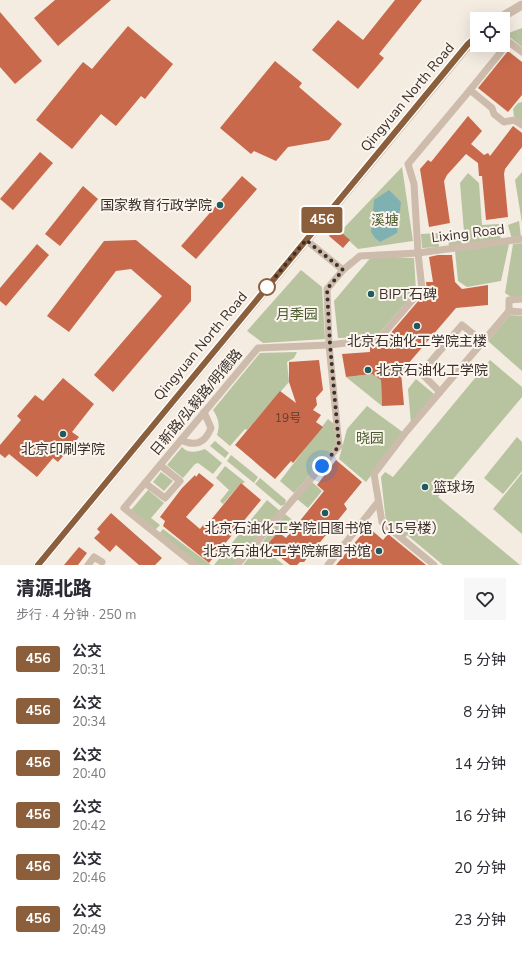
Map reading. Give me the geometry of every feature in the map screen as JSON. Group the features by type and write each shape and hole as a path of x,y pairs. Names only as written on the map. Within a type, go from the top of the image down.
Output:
{"street":[{"path":"510,12 522,5"},
{"name":"Qingyuan North Road","path":"38,565 470,42"},
{"path":"522,52 509,42 470,90 492,108 494,114 504,122 514,120 522,125"},
{"name":"日新路/弘毅路/明德路","path":"195,565 124,508 258,348 330,345 379,338 422,289 418,253 414,184 408,164 470,90"},
{"name":"Lixing Road","path":"330,345 327,289 343,270 360,256 418,253 522,239"},
{"path":"306,240 343,270"},
{"path":"434,565 382,522 374,474 406,432 509,311 509,300 522,299"},
{"path":"509,311 522,312"},
{"path":"440,392 421,373 462,325 483,342"},
{"path":"237,565 339,446 330,345"},
{"path":"181,440 194,444 200,442 209,434 211,428 204,412"},
{"path":"145,483 165,498 180,481 160,465"},
{"path":"328,565 378,502"},
{"path":"88,565 94,557 103,564"}],"green space":[{"path":"522,28 522,47 510,37 510,32"},
{"path":"522,102 522,123 514,116 513,109 518,103"},
{"name":"溪塘","path":"402,167 413,241 358,249 340,232"},
{"path":"522,172 522,223 515,180"},
{"path":"468,173 479,183 482,225 499,224 501,241 465,244 460,183"},
{"path":"519,221 521,237 512,239 508,225"},
{"path":"460,232 462,245 449,246 447,233"},
{"path":"438,233 439,247 422,248 421,234"},
{"path":"522,243 522,297 513,298 505,293 513,244"},
{"path":"509,244 501,281 467,287 458,281 455,251"},
{"path":"372,256 414,258 416,291 376,337 338,338 334,301"},
{"name":"月季园","path":"301,270 322,287 325,339 263,343 247,331"},
{"path":"510,315 522,316 522,371 488,341"},
{"path":"297,352 294,358 287,362 289,382 247,430 245,429 230,446 217,435 218,422 217,416 213,410 260,353"},
{"name":"篮球场","path":"490,360 522,387 522,397 438,497 520,565 443,565 407,535 405,538 386,522 381,477 385,472 393,477"},
{"path":"372,374 381,380 382,406 346,377"},
{"path":"416,379 434,394 411,424 408,389"},
{"name":"晓园","path":"367,406 404,433 366,482 339,459 347,429"},
{"path":"328,419 334,424 336,445 294,493 280,481"},
{"path":"517,437 522,442 522,471 503,494 484,478"},
{"path":"215,441 229,453 225,458 210,446"},
{"path":"182,447 190,452 205,449 222,463 213,474 198,463 195,464 183,478 167,465"},
{"path":"231,455 258,477 254,483 227,461"},
{"path":"225,466 245,482 242,484 241,483 223,504 220,501 229,490 216,478"},
{"path":"161,472 173,481 164,491 153,482"},
{"path":"522,473 522,534 493,509"},
{"path":"260,478 286,500 285,504 281,506 255,484"},
{"path":"311,481 322,491 308,508 297,499"},
{"path":"148,490 164,503 151,518 160,525 155,530 131,510"},
{"path":"267,500 280,511 235,565 214,565"},
{"path":"285,514 295,522 286,534 280,529 264,549 284,565 243,565"},
{"path":"163,529 211,565 198,565 159,534"}],"water":[{"path":"389,190 401,202 397,233 380,242 371,232 374,200"}],"building":[{"path":"55,0 111,0 58,46 34,18"},
{"path":"395,0 422,0 379,54 384,58 358,89 312,50 338,20 363,40"},
{"path":"0,12 42,61 15,84 0,67"},
{"path":"128,26 173,64 145,99 141,96 116,126 101,114 72,149 36,120 83,62 92,69"},
{"path":"507,52 522,62 522,95 508,112 478,88"},
{"path":"275,61 302,83 299,87 342,124 329,140 288,147 276,161 254,151 251,154 220,128"},
{"path":"468,116 482,131 471,144 484,155 488,153 490,156 513,126 522,133 522,147 505,169 504,174 508,217 486,220 482,176 479,176 478,163 466,154 447,175 444,181 450,223 429,227 420,169 428,160 431,162"},
{"path":"40,152 53,163 13,210 0,199"},
{"path":"242,176 257,189 196,259 181,246"},
{"path":"83,186 98,199 60,246 45,234"},
{"path":"336,228 350,240 343,248 329,236"},
{"path":"136,240 191,286 191,301 113,392 94,375 162,296 131,269 116,271 69,332 47,316 104,241"},
{"path":"37,244 49,255 6,306 0,301 0,288"},
{"name":"北京石油化工学院主楼","path":"438,255 452,255 455,282 462,289 488,285 488,305 456,308 401,372 404,405 382,406 381,380 372,374 346,377 342,354 370,352 370,345 377,346 383,342 426,292 426,282 433,282 429,257"},
{"path":"319,360 323,390 316,398 317,405 313,410 321,415 316,422 323,427 293,463 291,461 275,479 235,445 280,391 296,403 289,382 289,362"},
{"path":"63,378 94,404 72,432 79,437 58,462 53,458 37,477 9,454 5,458 0,454 0,445 21,420 17,416 35,395 43,401"},
{"name":"北京石油化工学院旧图书馆（15号楼）","path":"336,460 362,482 344,504 347,509 304,562 300,562 297,565 290,565 266,546 278,532 286,538 324,491 317,485"},
{"path":"199,473 214,485 186,517 200,529 204,524 206,526 241,483 261,500 209,563 163,526 165,521 160,517 182,488"},
{"path":"111,513 162,558 155,565 139,565 116,545 110,552 94,538 100,532 97,529"},
{"name":"北京石油化工学院新图书馆","path":"368,527 383,540 388,534 426,565 336,565"},
{"path":"79,547 87,553 78,565 64,565"}],"bus line":[{"name":"456","path":"38,565 470,42"}],"place":[{"name":"国家教育行政学院","path":"220,205"},
{"name":"BIPT石碑","path":"371,294"},
{"name":"北京石油化工学院主楼","path":"417,326"},
{"name":"北京石油化工学院","path":"368,370"},
{"name":"北京印刷学院","path":"63,434"},
{"name":"篮球场","path":"425,487"},
{"name":"北京石油化工学院旧图书馆（15号楼）","path":"325,513"},
{"name":"北京石油化工学院新图书馆","path":"379,551"}],"route":[{"path":"267,287 306,240 343,270 327,289 330,345 339,446 322,466"}]}
